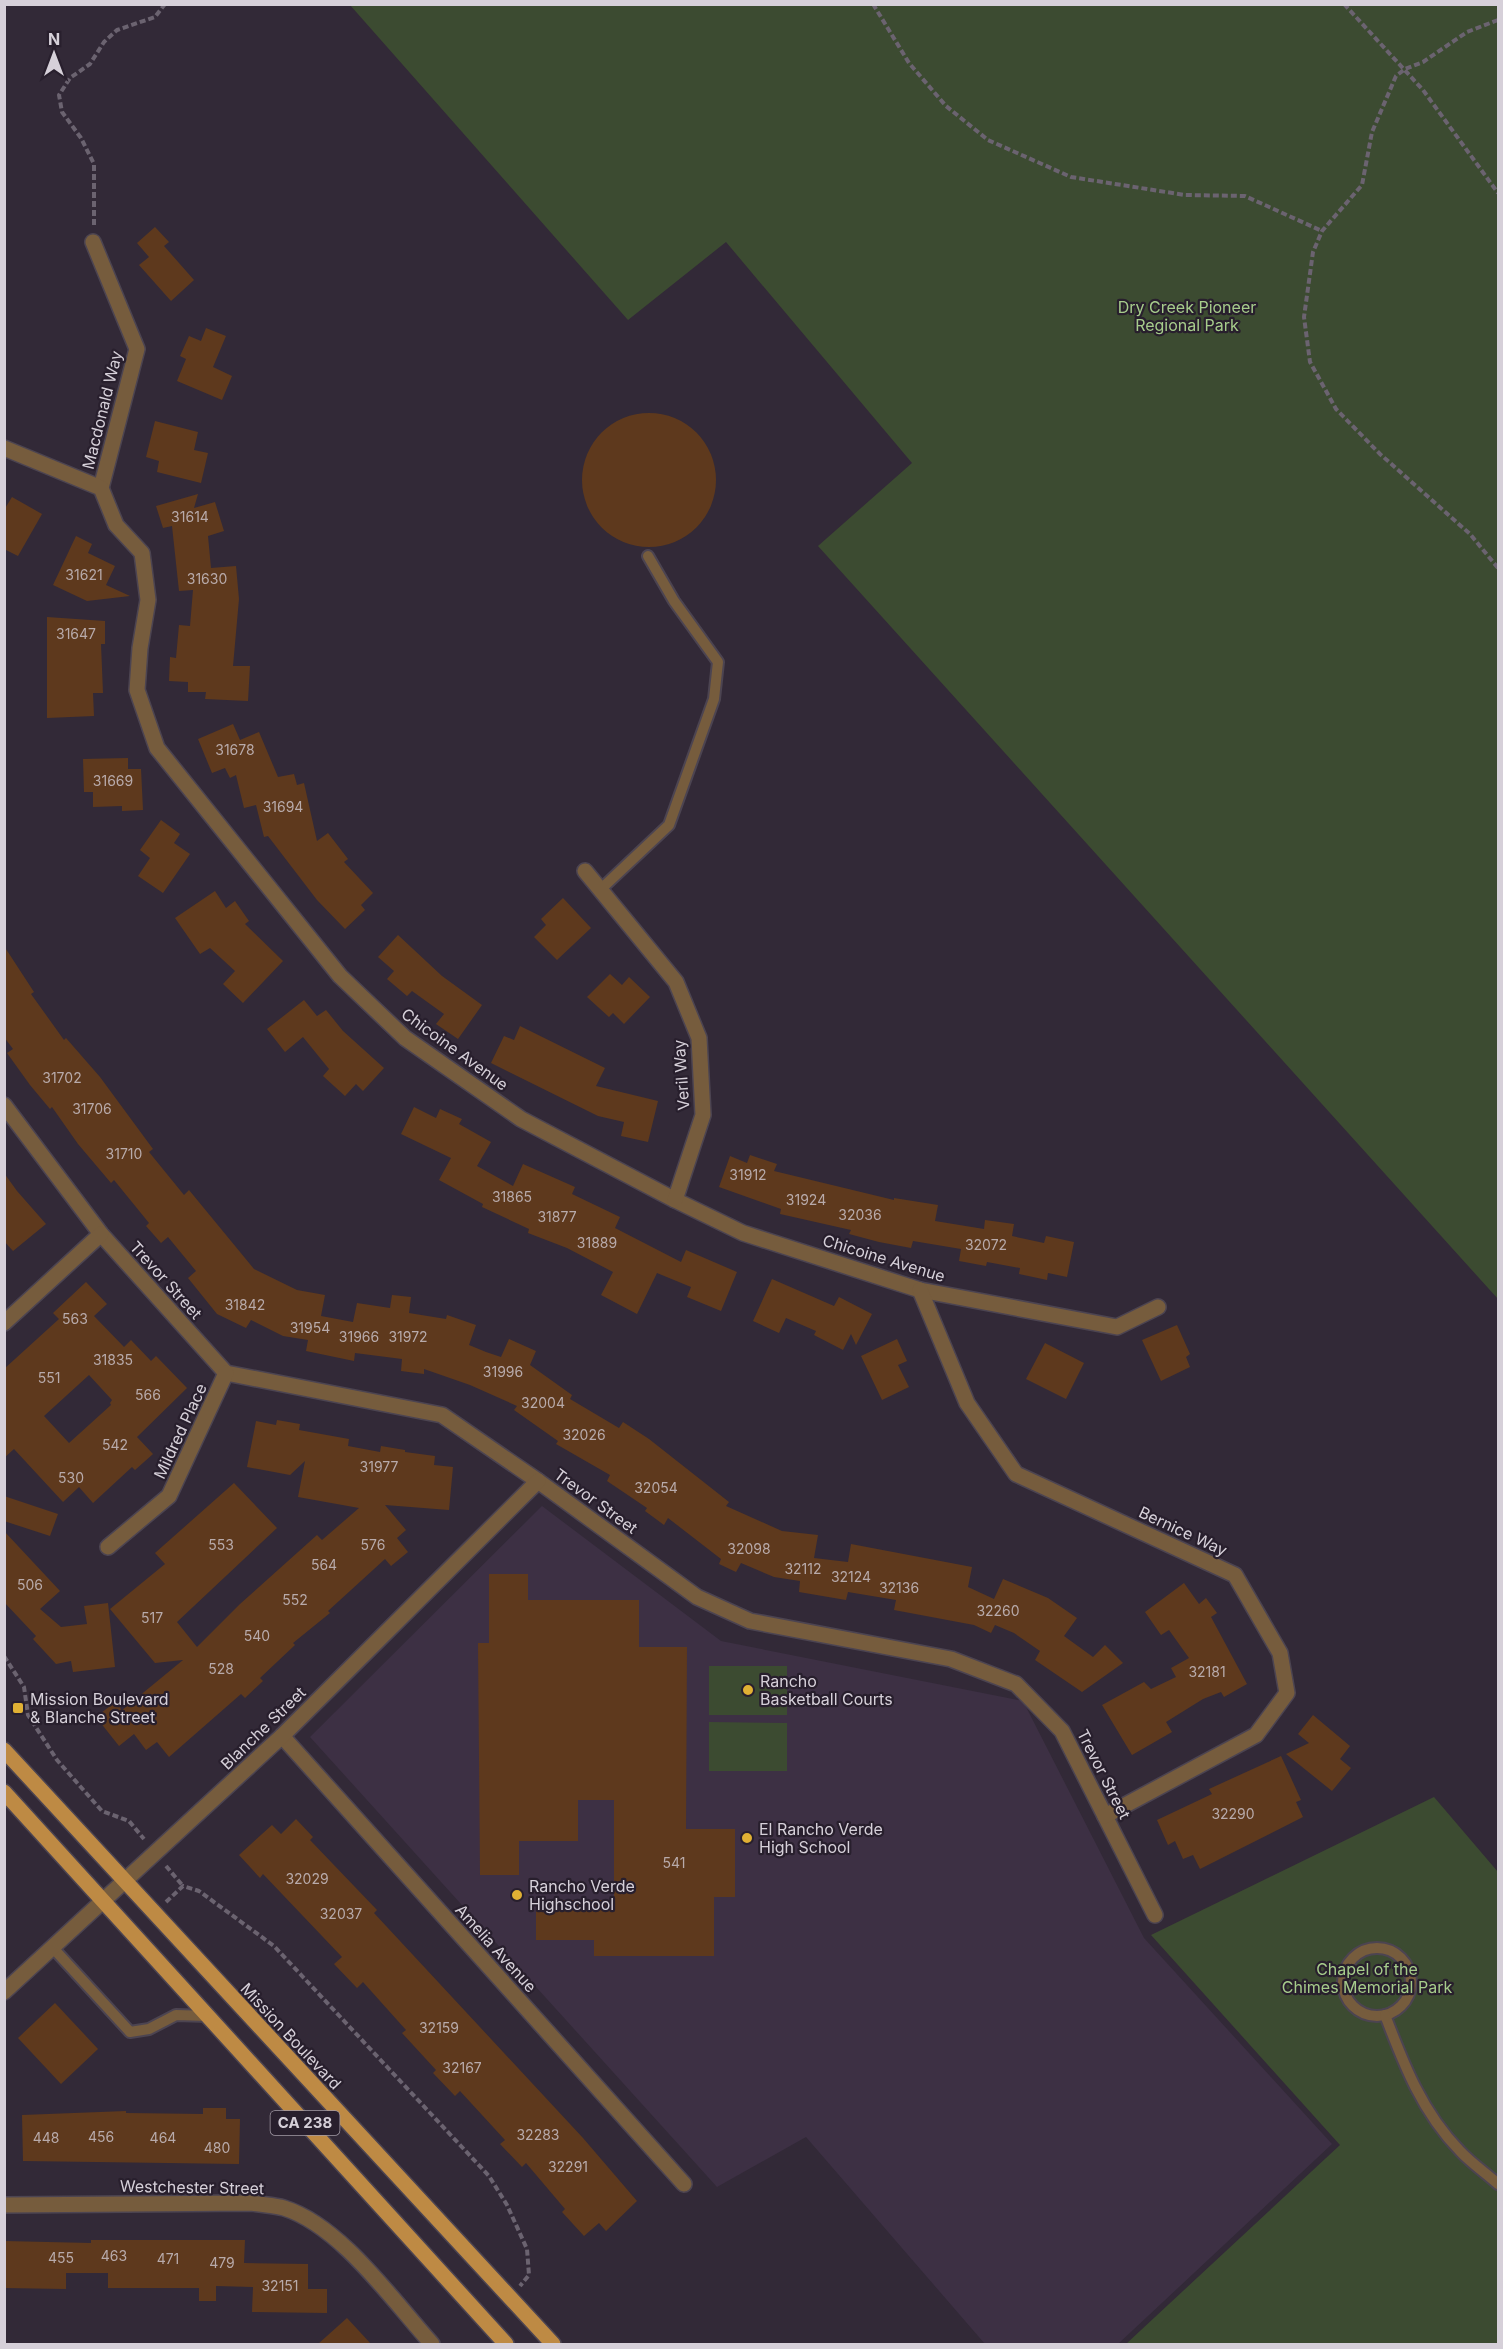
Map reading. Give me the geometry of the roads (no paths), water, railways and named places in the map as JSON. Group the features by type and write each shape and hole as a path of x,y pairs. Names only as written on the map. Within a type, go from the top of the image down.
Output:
{"main road":[{"name":"Mission Boulevard","path":"4,1750 553,2344"},
{"name":"CA 238","path":"4,1792 506,2344"}],"street":[{"name":"Macdonald Way","path":"93,242 137,349 101,488"},
{"path":"4,448 101,488"},
{"name":"Chicoine Avenue","path":"101,488 116,525 142,554 148,600 140,648 137,690 157,748 340,976 405,1038 521,1119 743,1233 920,1290 1117,1327 1158,1307"},
{"name":"Veril Way","path":"585,871 676,982 699,1038 703,1115 675,1200"},
{"name":"Trevor Street","path":"4,1105 101,1234 226,1373 442,1415 538,1481 698,1597 750,1621 951,1659 1016,1684 1062,1731 1155,1915"},
{"path":"4,1323 101,1234"},
{"name":"Bernice Way","path":"920,1290 967,1404 1016,1474 1235,1575 1280,1653 1287,1693 1256,1735 1105,1816"},
{"name":"Mildred Place","path":"108,1547 169,1496 226,1373"},
{"name":"Blanche Street","path":"4,1992 282,1736 538,1481"},
{"name":"Amelia Avenue","path":"282,1736 684,2184"},
{"name":"Westchester Street","path":"4,2205 252,2203 284,2208 313,2222 338,2240 432,2344"}],"lane":[{"path":"600,890 669,825 714,699 718,662 674,601 648,556"},
{"path":"53,1948 130,2032 149,2029 176,2015 208,2016"},
{"path":"1382,1949 1394,1953 1404,1962 1410,1974 1410,1987 1406,2000 1397,2010 1385,2015 1372,2016 1359,2012 1350,2003 1344,1991 1343,1978 1347,1965 1356,1955 1368,1950 1382,1949"},
{"path":"1385,2015 1408,2076 1429,2115 1460,2152 1498,2184"}],"place":[{"name":"Rancho Basketball Courts","path":"748,1690"},
{"name":"Mission Boulevard & Blanche Street","path":"18,1708"},
{"name":"El Rancho Verde High School","path":"747,1838"},
{"name":"Rancho Verde Highschool","path":"517,1895"}],"park label":[{"name":"Dry Creek Pioneer Regional Park","path":"1187,316"},
{"name":"Chapel of the Chimes Memorial Park","path":"1367,1978"}]}
